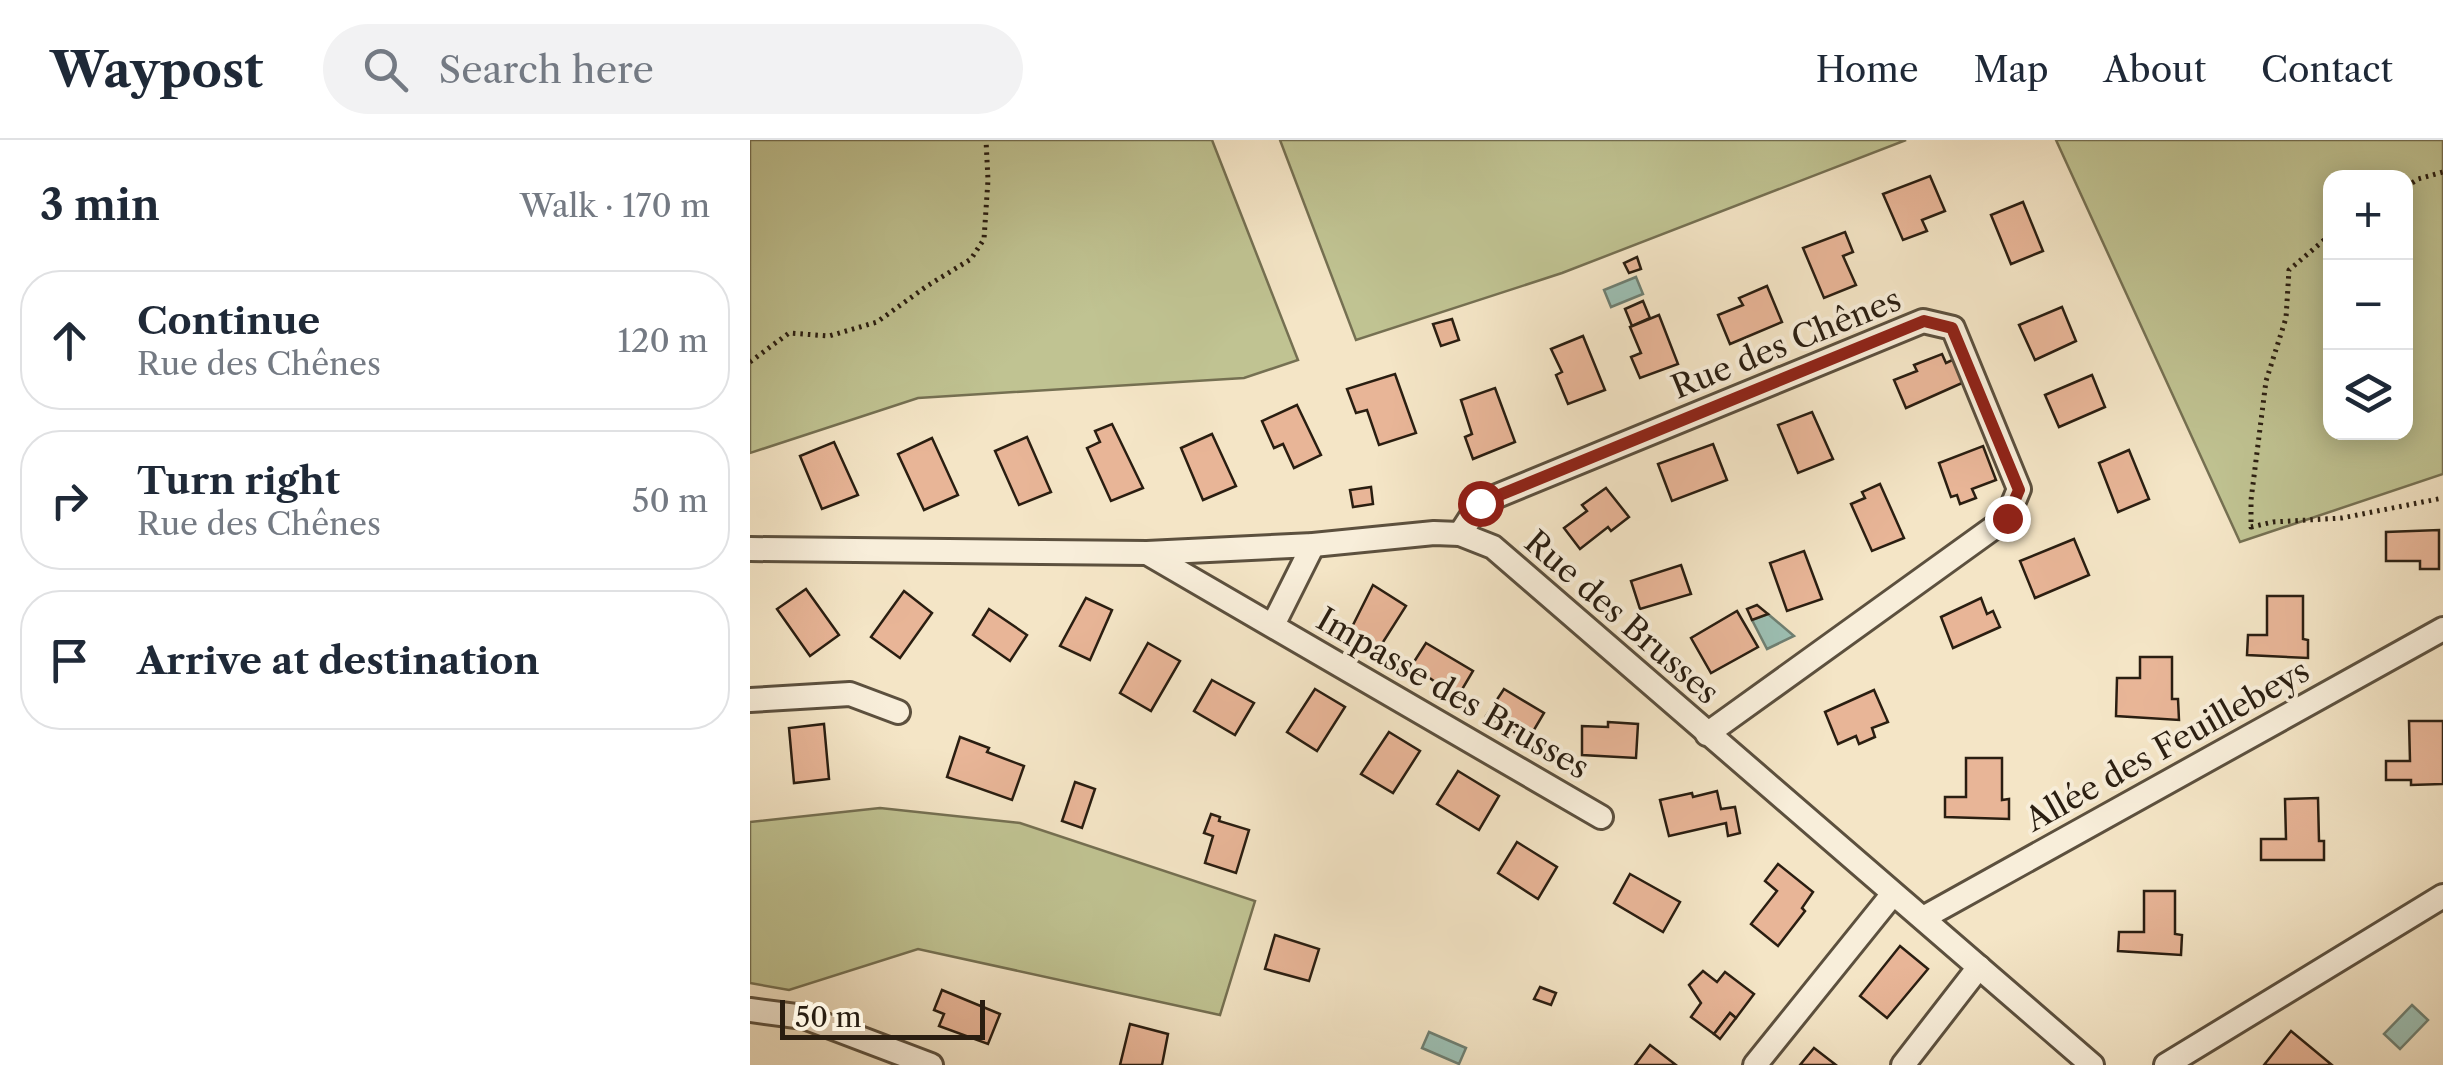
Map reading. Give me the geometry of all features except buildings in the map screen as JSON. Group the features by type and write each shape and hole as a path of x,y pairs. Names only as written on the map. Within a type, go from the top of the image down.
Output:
{"street":[{"name":"Rue des Chênes","path":"1460,534 1480,503 1924,321 1952,328 2019,490 2007,518 1707,734"},
{"name":"Rue des Brusses","path":"750,549 1147,553 1460,534 1493,547 2092,1065"},
{"name":"Impasse des Brusses","path":"1273,625 1313,545"},
{"name":"Impasse des Brusses","path":"1147,553 1601,818"},
{"name":"Allée des Feuillebeys","path":"1923,918 2443,629"},
{"path":"750,700 850,694 898,712"},
{"path":"1755,1065 1892,895"},
{"path":"2166,1065 2443,896"},
{"path":"1903,1065 1980,967"},
{"path":"750,1010 804,1017 931,1065"}],"path":[{"path":"750,362 789,333 828,336 877,322 971,259 984,239 986,140"},
{"path":"2413,182 2443,172"},
{"path":"2323,241 2290,270 2286,318 2266,381 2251,528 2274,522 2342,518 2443,498"}],"green space":[{"path":"750,140 1212,140 1298,360 1244,378 918,398 750,453"},
{"path":"1280,140 1906,140 1562,273 1356,340"},
{"path":"2056,140 2443,140 2443,474 2240,542"},
{"path":"880,808 1020,823 1255,901 1220,1015 918,949 789,990 750,983 750,822"}],"water":[{"path":"1636,277 1643,294 1611,307 1604,290"},
{"path":"1768,614 1794,636 1767,649 1752,620"},
{"path":"2412,1005 2428,1020 2400,1049 2384,1034"},
{"path":"1429,1032 1466,1048 1459,1064 1422,1048"}],"route":[{"path":"1480,503 1924,321 1952,328 2019,490 2007,518"}]}
